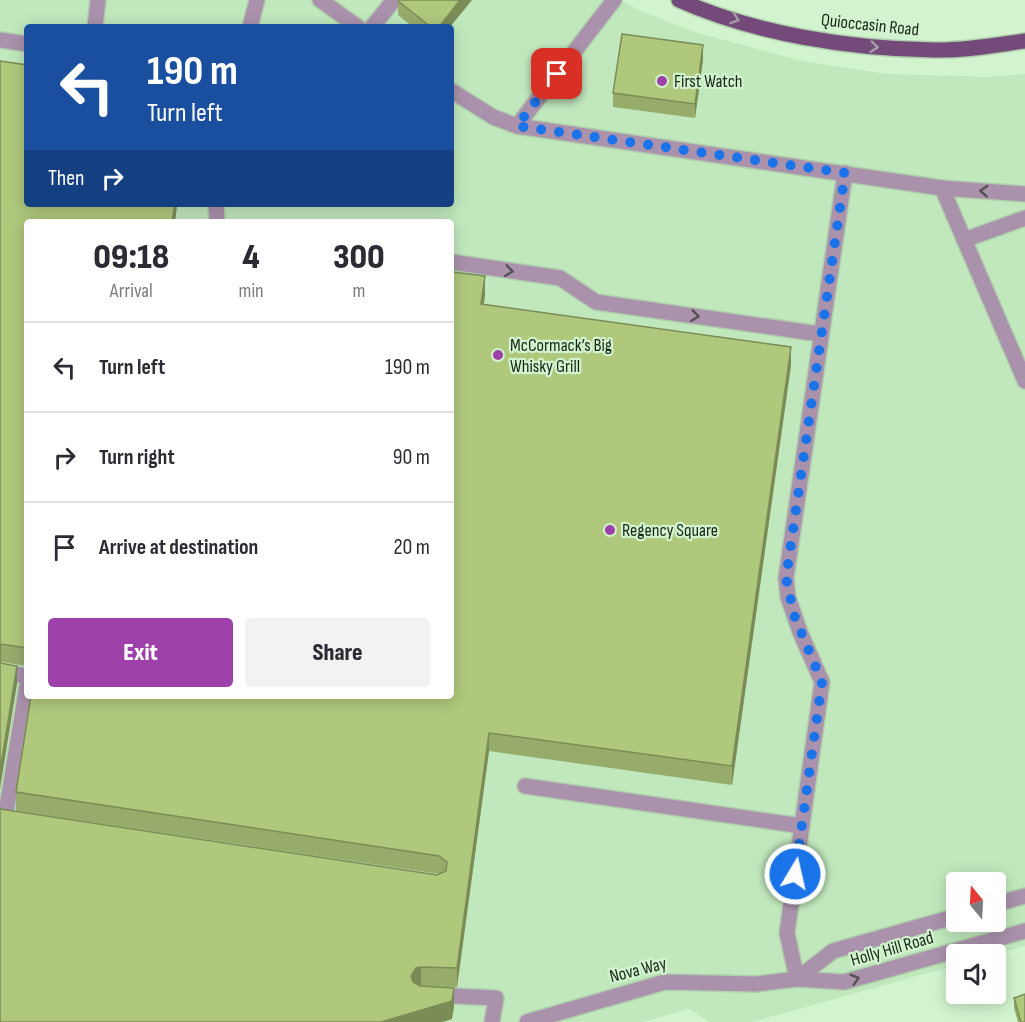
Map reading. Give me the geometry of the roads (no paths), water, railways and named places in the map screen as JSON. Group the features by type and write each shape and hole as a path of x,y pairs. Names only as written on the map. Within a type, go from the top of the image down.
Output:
{"main road":[{"name":"Quioccasin Road","path":"679,0 751,24 816,40 936,51 1025,41"}],"street":[{"path":"94,24 98,0"},
{"path":"251,24 257,0"},
{"path":"320,0 354,24"},
{"path":"374,24 394,0"},
{"path":"517,126 614,0"},
{"path":"0,40 24,44"},
{"path":"454,93 493,117 517,126 942,188 1025,194"},
{"path":"797,979 787,933 822,682 794,615 786,578 845,173"},
{"path":"942,188 1025,381"},
{"path":"964,240 1025,218"},
{"path":"454,262 560,278 596,302 820,334"},
{"path":"0,672 24,676"},
{"path":"25,699 5,819 28,823"},
{"path":"525,786 802,826"},
{"path":"1006,901 1025,896"},
{"name":"Holly Hill Road","path":"797,979 833,951 946,919"},
{"name":"Holly Hill Road","path":"797,979 844,982 1025,931"},
{"name":"Nova Way","path":"527,1022 665,982 756,984 797,979"},
{"path":"422,995 495,998 492,1022"}],"place":[{"name":"First Watch","path":"662,81"},
{"name":"McCormack’s Big Whisky Grill","path":"498,355"},
{"name":"Regency Square","path":"610,530"}]}
